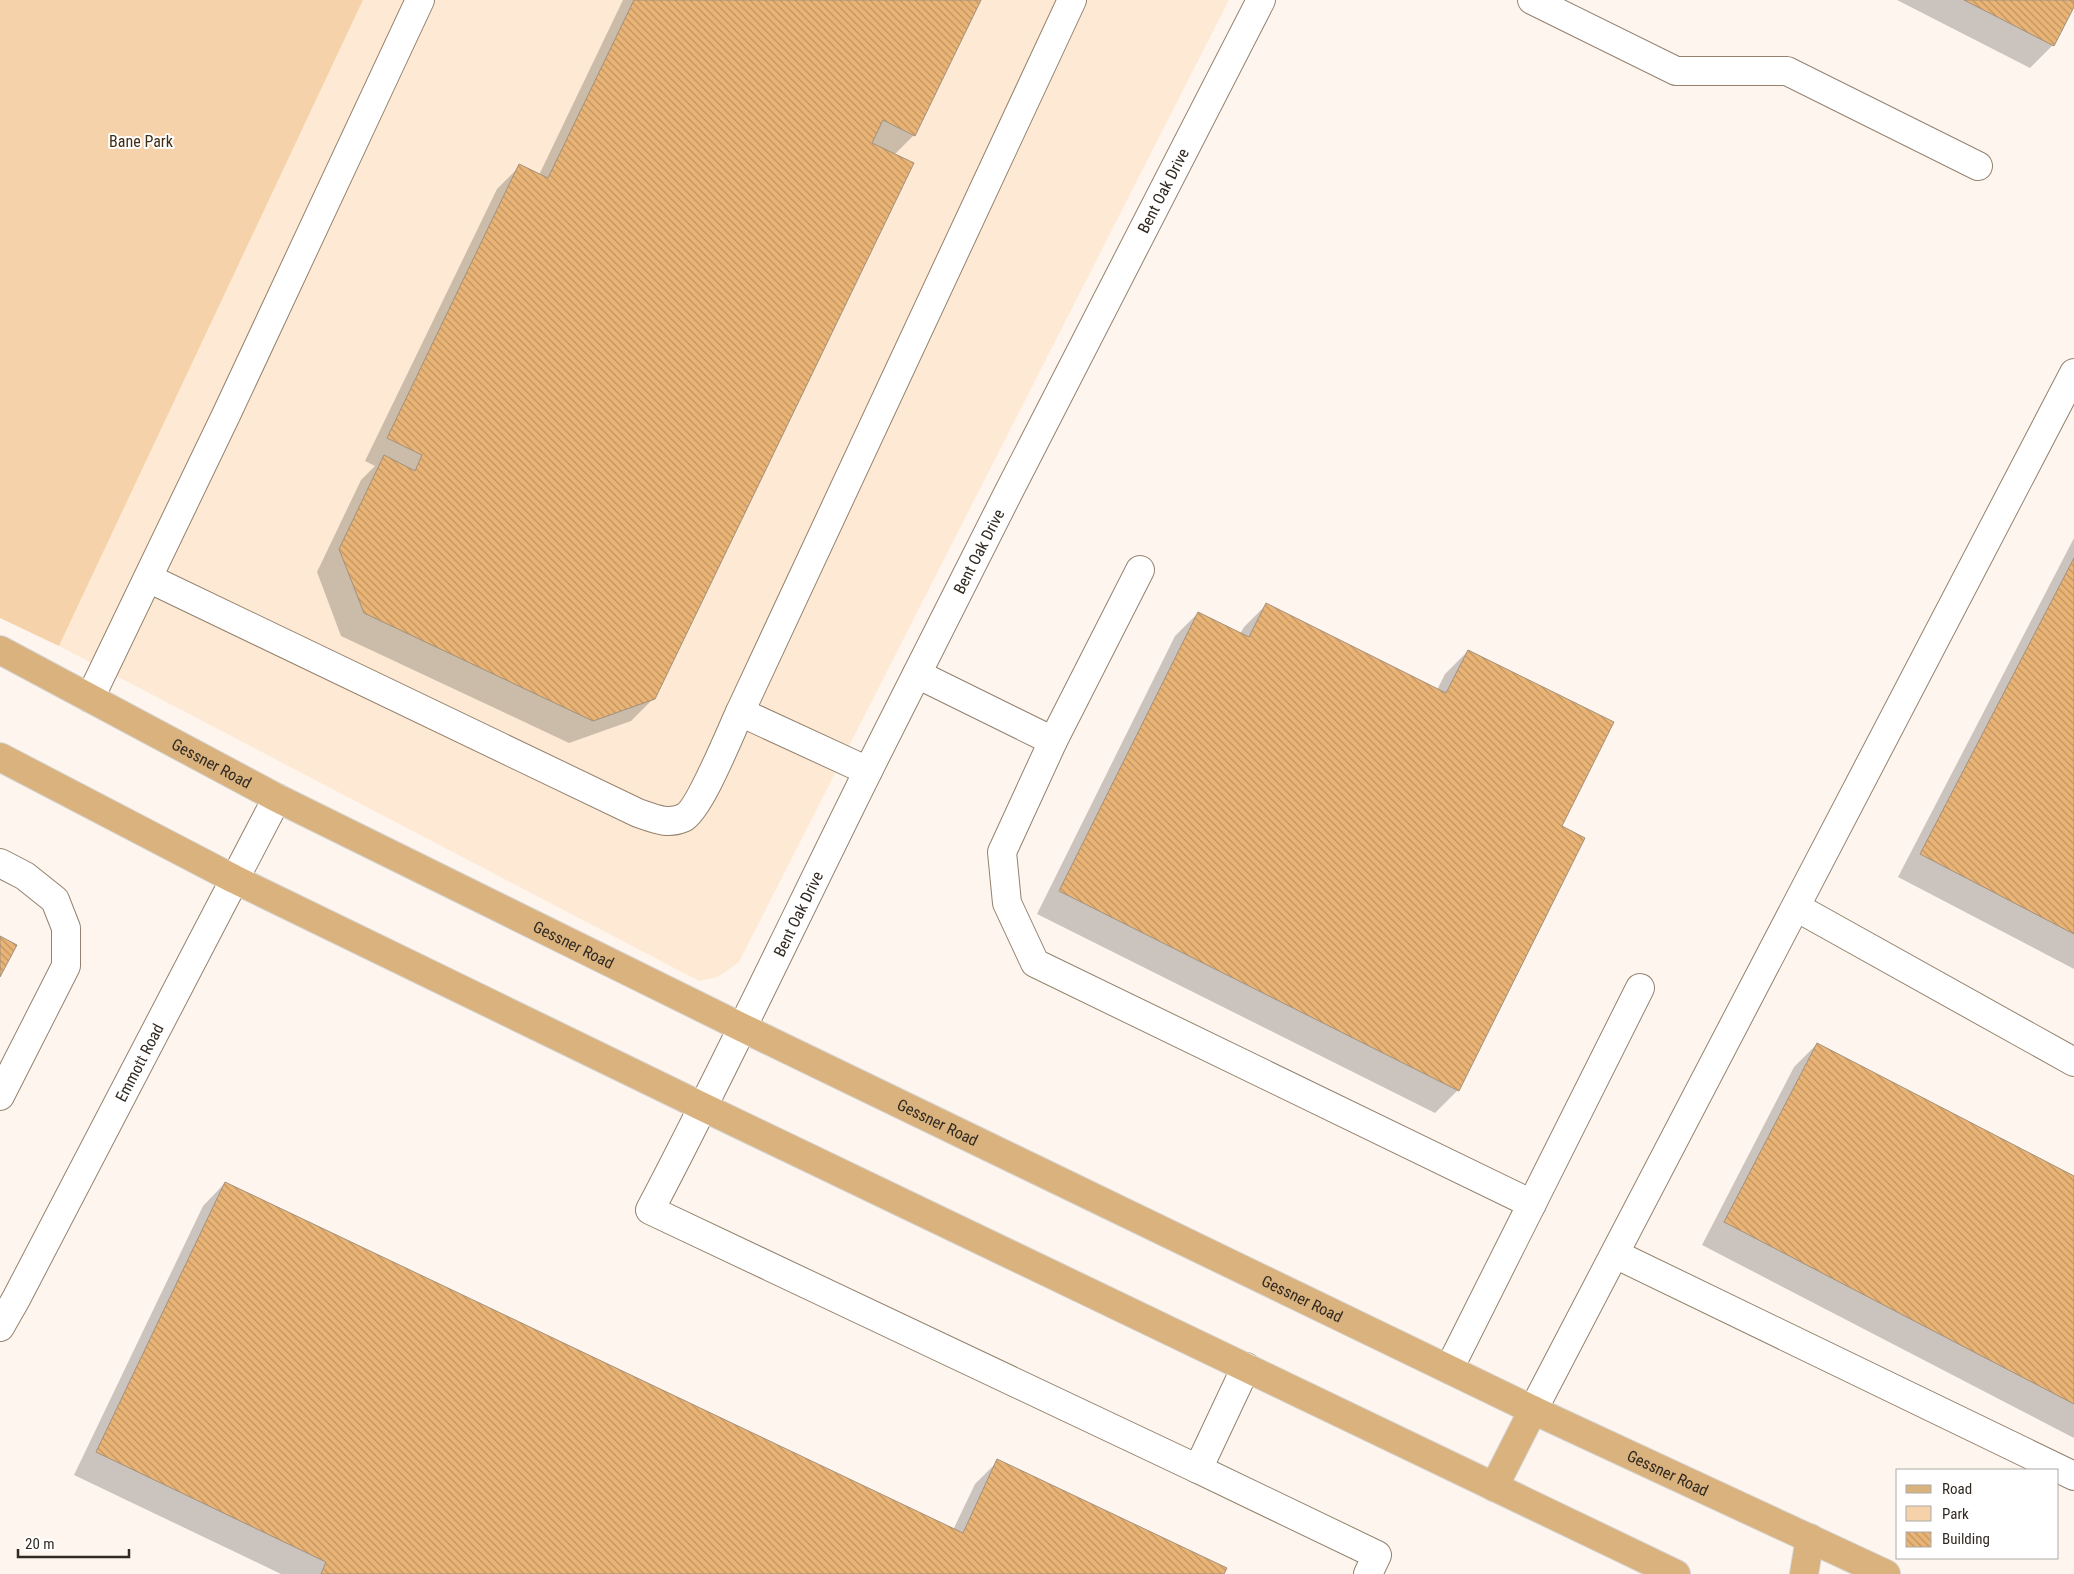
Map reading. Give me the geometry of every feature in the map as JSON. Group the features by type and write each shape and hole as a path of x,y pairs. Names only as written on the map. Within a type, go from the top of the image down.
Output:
{"main road":[{"name":"Gessner Road","path":"0,650 277,798 743,1028 1533,1410 1886,1574"},
{"path":"0,756 234,879 703,1107 1676,1574"},
{"path":"1494,1487 1533,1410"},
{"path":"1804,1574 1810,1538"}],"street":[{"path":"90,698 420,0"},
{"path":"148,578 638,813 665,822 684,818 698,802 1072,0"},
{"name":"Bent Oak Drive","path":"1198,1469 650,1210 743,1028 868,771 1033,443 1261,0"},
{"path":"1532,0 1676,71 1788,72 1978,166"},
{"path":"1533,1410 2074,373"},
{"path":"1140,570 1053,741 1002,852 1008,903 1035,963 1532,1204"},
{"path":"917,674 1053,741"},
{"path":"740,712 868,771"},
{"name":"Emmott Road","path":"0,1327 277,798"},
{"path":"0,863 26,876 55,900 66,928 66,966 0,1096"},
{"path":"1796,907 2074,1062"},
{"path":"1449,1369 1640,988"},
{"path":"1615,1254 2074,1476"},
{"path":"1246,1367 1198,1469 1377,1555 1368,1574"}],"shaded area":[{"path":"363,0 1229,0 739,962 718,977 699,981 59,646"}],"green space":[{"name":"Bane Park","path":"0,0 363,0 59,646 0,618"}],"building":[{"path":"634,0 981,0 915,136 883,120 872,143 914,163 655,699 593,721 364,613 339,549 384,455 415,471 422,455 387,438 519,164 548,178"},
{"path":"1964,0 2074,0 2074,7 2054,46"},
{"path":"2074,558 2074,934 1920,854"},
{"path":"1266,603 1446,693 1468,650 1614,722 1562,826 1585,838 1459,1091 1059,891 1198,612 1249,637"},
{"path":"0,936 17,945 0,977"},
{"path":"1817,1043 2074,1176 2074,1404 1724,1222"},
{"path":"225,1182 963,1533 997,1459 1227,1568 1224,1574 321,1574 326,1562 96,1452"}]}
